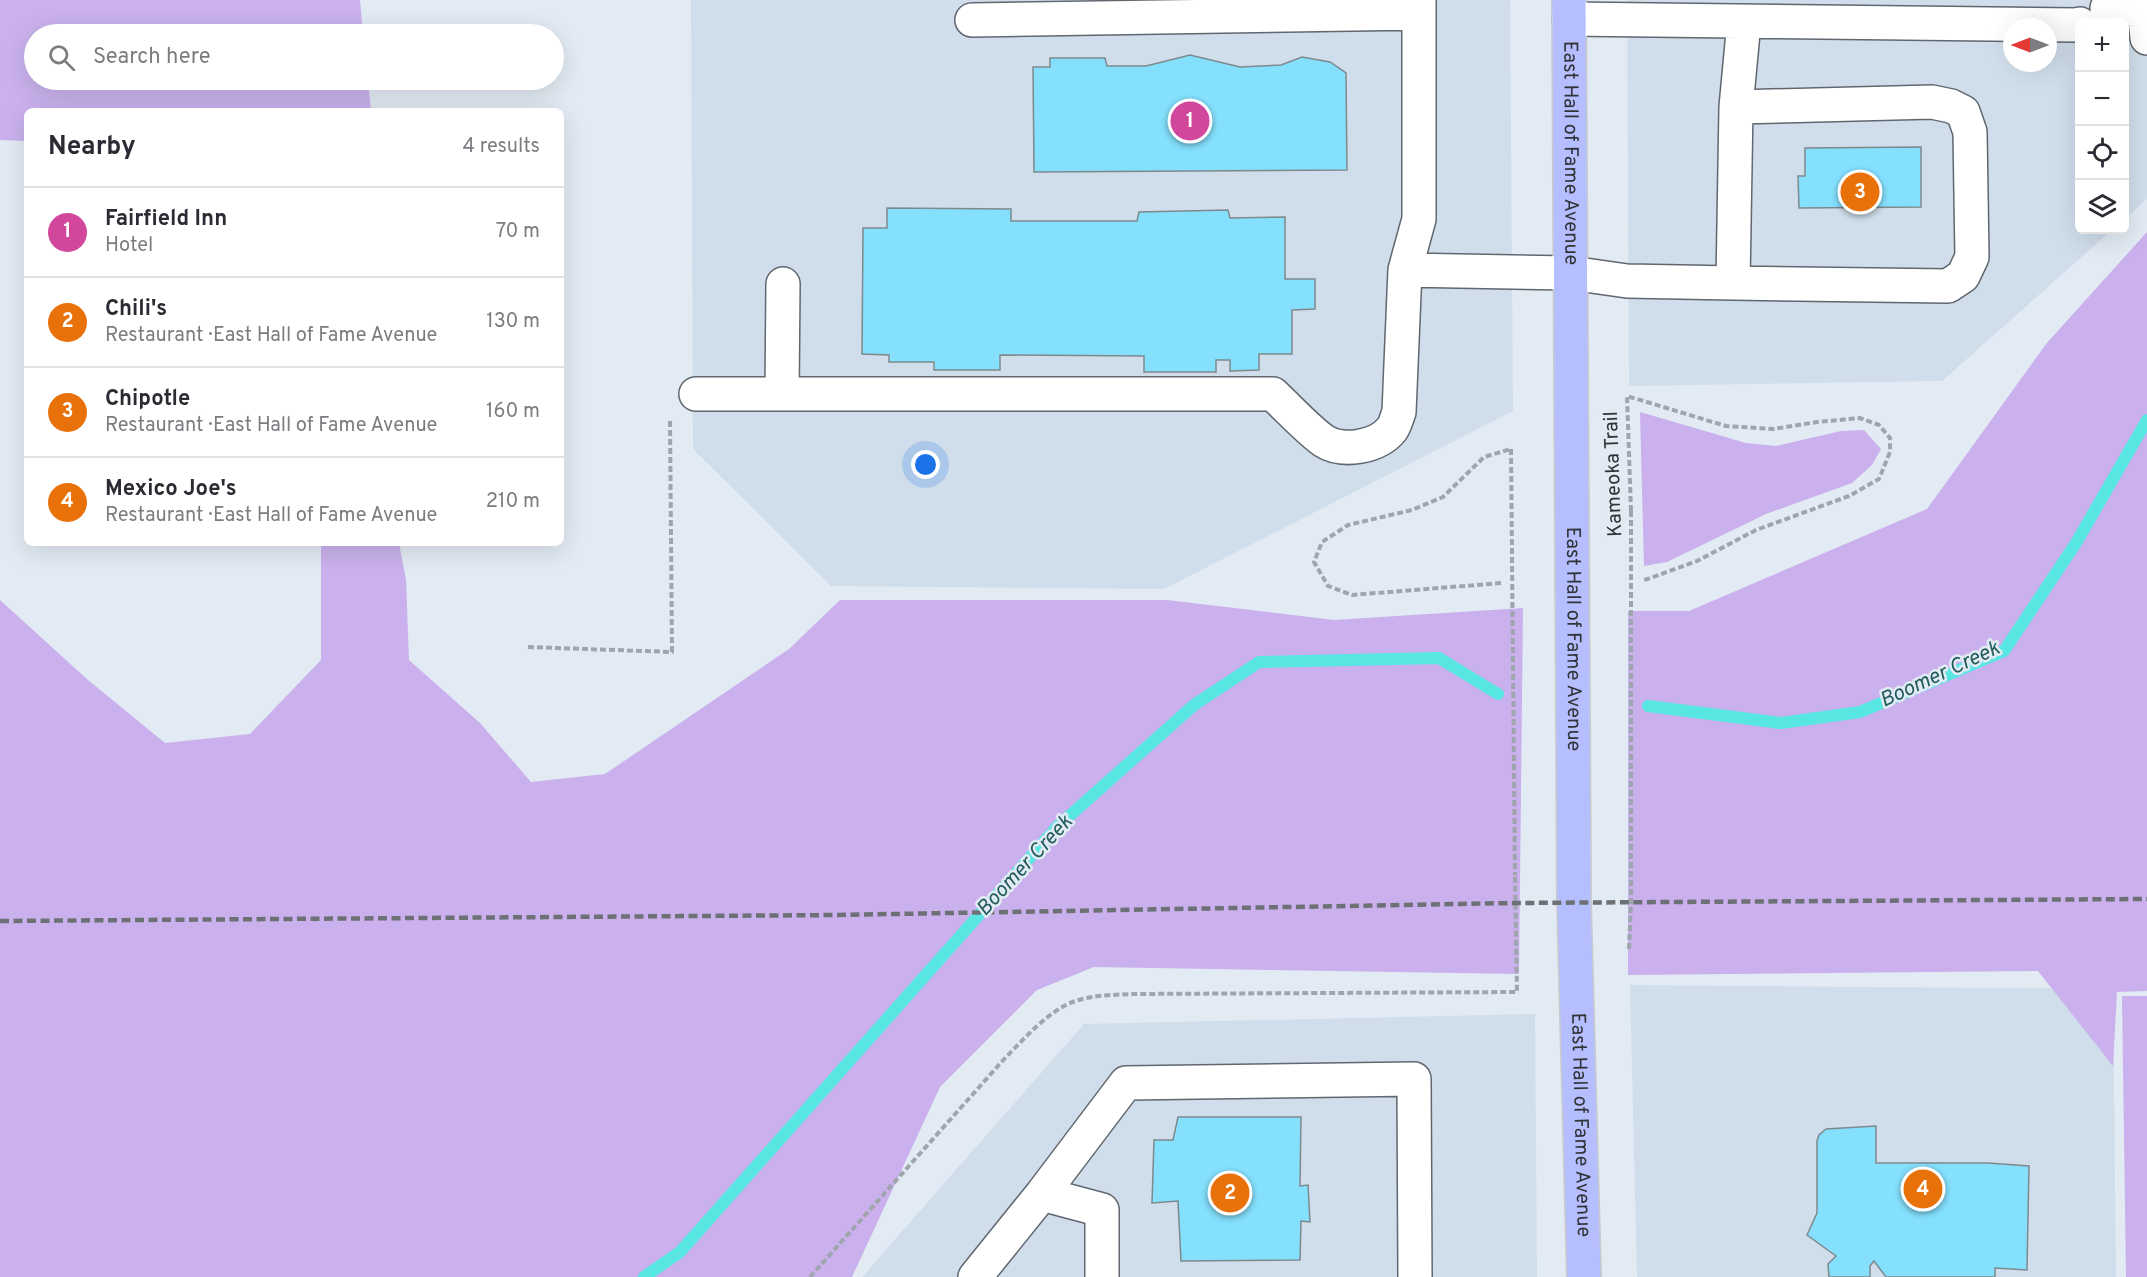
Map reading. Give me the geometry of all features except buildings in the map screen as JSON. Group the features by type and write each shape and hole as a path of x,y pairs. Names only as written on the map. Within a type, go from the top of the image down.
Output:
{"main road":[{"name":"East Hall of Fame Avenue","path":"1569,10 1574,902 1584,1277"}],"street":[{"path":"696,393 1273,394 1325,441 1340,447 1356,447 1376,442 1392,429 1399,412 1405,270 1419,219 1419,6 972,20"},
{"path":"1569,10 1731,14 1974,12 2077,25 2094,14 2146,18"},
{"path":"1731,14 1736,107 1733,283"},
{"path":"1405,270 1571,273 1627,281 1948,286 1963,276 1972,258 1970,132 1963,112 1951,106 1932,102 1736,107"},
{"path":"782,393 783,284"},
{"path":"975,1277 1042,1194 1126,1083 1414,1079 1415,1277"},
{"path":"1042,1194 1102,1210 1102,1277"}],"path":[{"path":"528,647 672,652 670,405 696,393"},
{"name":"Kameoka Trail","path":"1629,949 1631,512 1627,396 1726,426 1773,429 1860,418 1879,425 1890,438 1890,453 1879,479 1849,496 1756,530 1697,561 1642,580"},
{"path":"1501,583 1352,595 1328,586 1314,562 1322,542 1348,525 1412,510 1443,497 1485,457 1511,449 1515,875"}],"shaded area":[{"path":"0,0 360,0 362,24 24,24 24,90 369,90 371,108 24,108 24,141 0,140"},
{"path":"691,0 1510,0 1513,411 1164,589 831,586 693,449"},
{"path":"1627,0 2147,0 2147,199 2129,215 2129,18 2075,18 2075,234 2107,234 1942,381 1629,386"},
{"path":"2147,232 2147,991 2117,992 2113,1066 2038,971 1628,975 1628,611 1689,611 1927,509 2046,344"},
{"path":"1640,412 1746,443 1776,446 1841,431 1864,430 1881,449 1872,465 1852,483 1766,514 1667,562 1644,566"},
{"path":"321,546 400,546 406,580 409,660 480,723 531,782 605,774 789,649 840,600 1167,600 1334,620 1523,608 1519,974 1094,967 1037,990 940,1087 852,1277 0,1277 0,600 88,680 165,743 250,734 321,660"},
{"path":"1630,985 2113,989 2116,1277 1637,1277"},
{"path":"2122,996 2147,996 2147,1277 2126,1277"},
{"path":"1535,1014 1537,1277 862,1277 1084,1024"}],"waterway":[{"name":"Boomer Creek","path":"1648,706 1781,723 1860,712 2004,651 2076,543 2147,420"},
{"name":"Boomer Creek","path":"644,1277 680,1252 1057,827 1194,705 1259,662 1439,658 1498,694"}],"railway":[{"path":"0,921 837,915 1515,903 2147,899"}],"place":[{"name":"Fairfield Inn","path":"1190,121"},
{"name":"Chipotle","path":"1860,192"},
{"name":"Mexico Joe's","path":"1923,1189"},
{"name":"Chili's","path":"1230,1193"}]}
